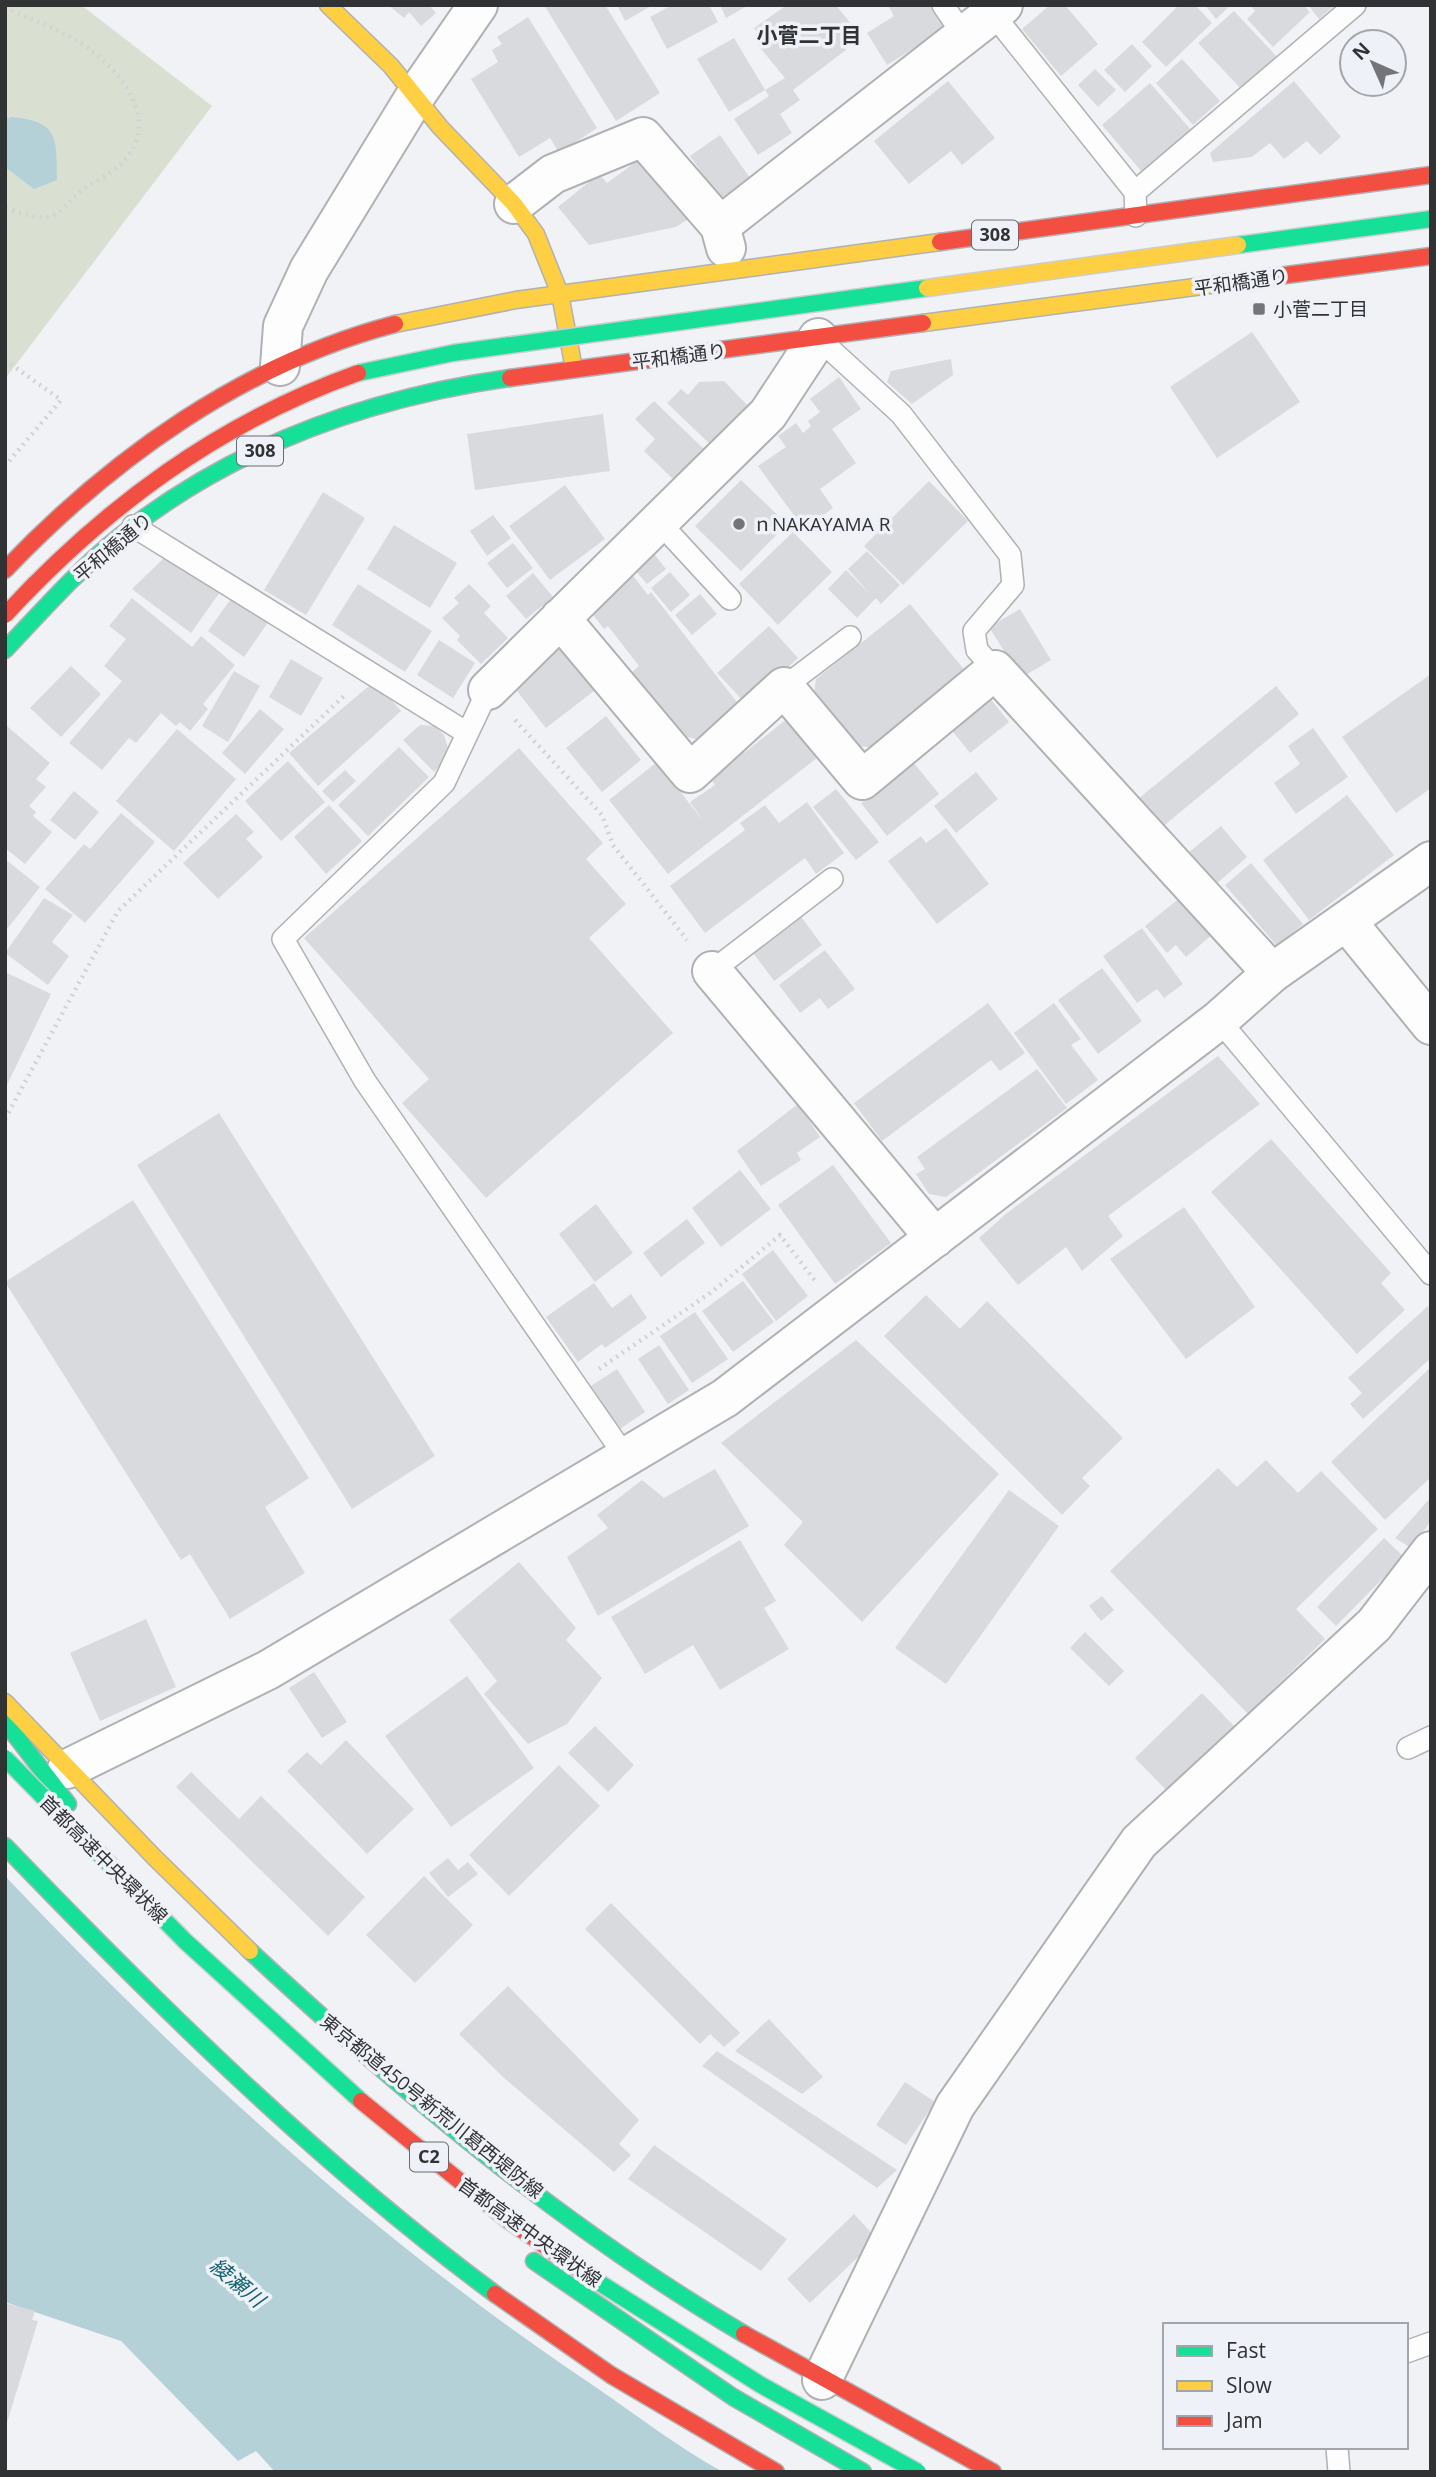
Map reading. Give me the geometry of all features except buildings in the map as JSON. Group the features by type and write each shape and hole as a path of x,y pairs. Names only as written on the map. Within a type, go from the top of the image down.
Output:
{"main road":[{"path":"328,5 359,33 416,95 440,127 514,204 536,234 559,294 574,369"},
{"name":"308","path":"5,570 28,544 99,481 173,427 280,366 322,347 386,326 446,311 559,294 1431,175"},
{"path":"5,615 37,578 104,517 182,459 301,396 365,371 453,353 1431,219"},
{"name":"平和橋通り","path":"5,650 62,590 134,526 206,479 288,437 336,417 454,387 574,369 1431,256"},
{"name":"東京都道450号新荒川葛西堤防線","path":"5,1702 67,1769 354,2047 500,2167 649,2274 822,2380 993,2472"},
{"path":"5,1722 78,1818 241,2006 344,2108"},
{"name":"首都高速中央環状線","path":"5,1756 163,1918 337,2083 510,2221 694,2347 918,2472"},
{"path":"5,1846 120,1965 255,2095 366,2194 450,2261 534,2322 661,2406 776,2472"},
{"path":"520,2251 733,2397 863,2472"}],"street":[{"path":"280,366 283,326 309,270 416,95 478,5"},
{"path":"720,226 987,18"},
{"path":"514,204 553,174 643,136 720,226 731,271"},
{"path":"488,690 768,414 818,338"},
{"path":"560,618 690,773 784,687 862,780 995,670 1272,973"},
{"path":"67,1769 268,1670 627,1459 725,1398 1219,1020 1272,973 1431,861"},
{"path":"1347,922 1430,1024"},
{"path":"712,971 935,1238"},
{"path":"822,2380 955,2106 1139,1842 1374,1625 1431,1551"}],"lane":[{"path":"943,5 987,18 1135,192 1136,216"},
{"path":"1135,192 1355,5"},
{"path":"818,338 901,414 1010,555 1013,585 974,631 976,650 995,670"},
{"path":"659,522 730,599"},
{"path":"134,526 467,733"},
{"path":"784,687 850,636"},
{"path":"488,690 444,783 283,939 365,1081 627,1459"},
{"path":"712,971 832,879"},
{"path":"1219,1020 1431,1274"},
{"path":"1408,1748 1431,1737"},
{"path":"1408,2352 1431,2343"},
{"path":"1337,2449 1339,2472"}],"path":[{"path":"5,8 51,27 92,51 122,82 133,97 138,113 138,131 131,152 100,182 84,188 60,213 43,218 5,208"},
{"path":"5,360 61,400 5,466"},
{"path":"5,1119 118,911 370,672"},
{"path":"488,690 602,815 613,845 712,971"},
{"path":"576,1385 713,1291 780,1236 838,1311"}],"green space":[{"path":"5,5 81,5 212,106 5,379"}],"water":[{"path":"11,117 38,122 52,134 55,142 57,180 34,189 5,167 5,120"},
{"name":"綾瀬川","path":"5,1876 212,2082 358,2209 433,2270 511,2328 672,2441 723,2472 275,2472 256,2451 238,2461 121,2341 5,2302"}],"traffic: fast":[{"path":"1238,245 1431,219"},
{"path":"358,373 453,353 927,288"},
{"path":"5,650 60,592 119,537 162,505 208,477 255,452 354,413 457,387 510,378"},
{"path":"5,1722 68,1804"},
{"path":"5,1758 185,1941 361,2101"},
{"path":"5,1846 121,1965 302,2136 429,2243 495,2294"},
{"path":"250,1951 366,2056 487,2156 612,2249 744,2334"},
{"path":"534,2261 733,2397 863,2472"},
{"path":"584,2273 761,2385 918,2472"}],"traffic: slow":[{"path":"328,5 391,66 440,127 514,204 536,234 560,294 574,369"},
{"path":"395,324 516,300 940,242"},
{"path":"927,288 1238,245"},
{"path":"923,323 1263,278"},
{"path":"5,1702 154,1857 250,1951"}],"traffic: jam":[{"path":"940,242 1431,175"},
{"path":"1263,278 1431,256"},
{"path":"510,378 923,323"},
{"path":"5,570 90,490 135,453 183,420 233,390 285,364 339,341 395,324"},
{"path":"5,615 83,539 166,472 258,417 307,393 358,373"},
{"path":"361,2101 509,2221 584,2273"},
{"path":"495,2294 611,2375 776,2472"},
{"path":"744,2334 993,2472"}],"place":[{"name":"小菅二丁目","path":"1259,309"},
{"name":"ｎNAKAYAMA R","path":"739,524"}],"district":[{"name":"小菅二丁目","path":"809,36"}]}
